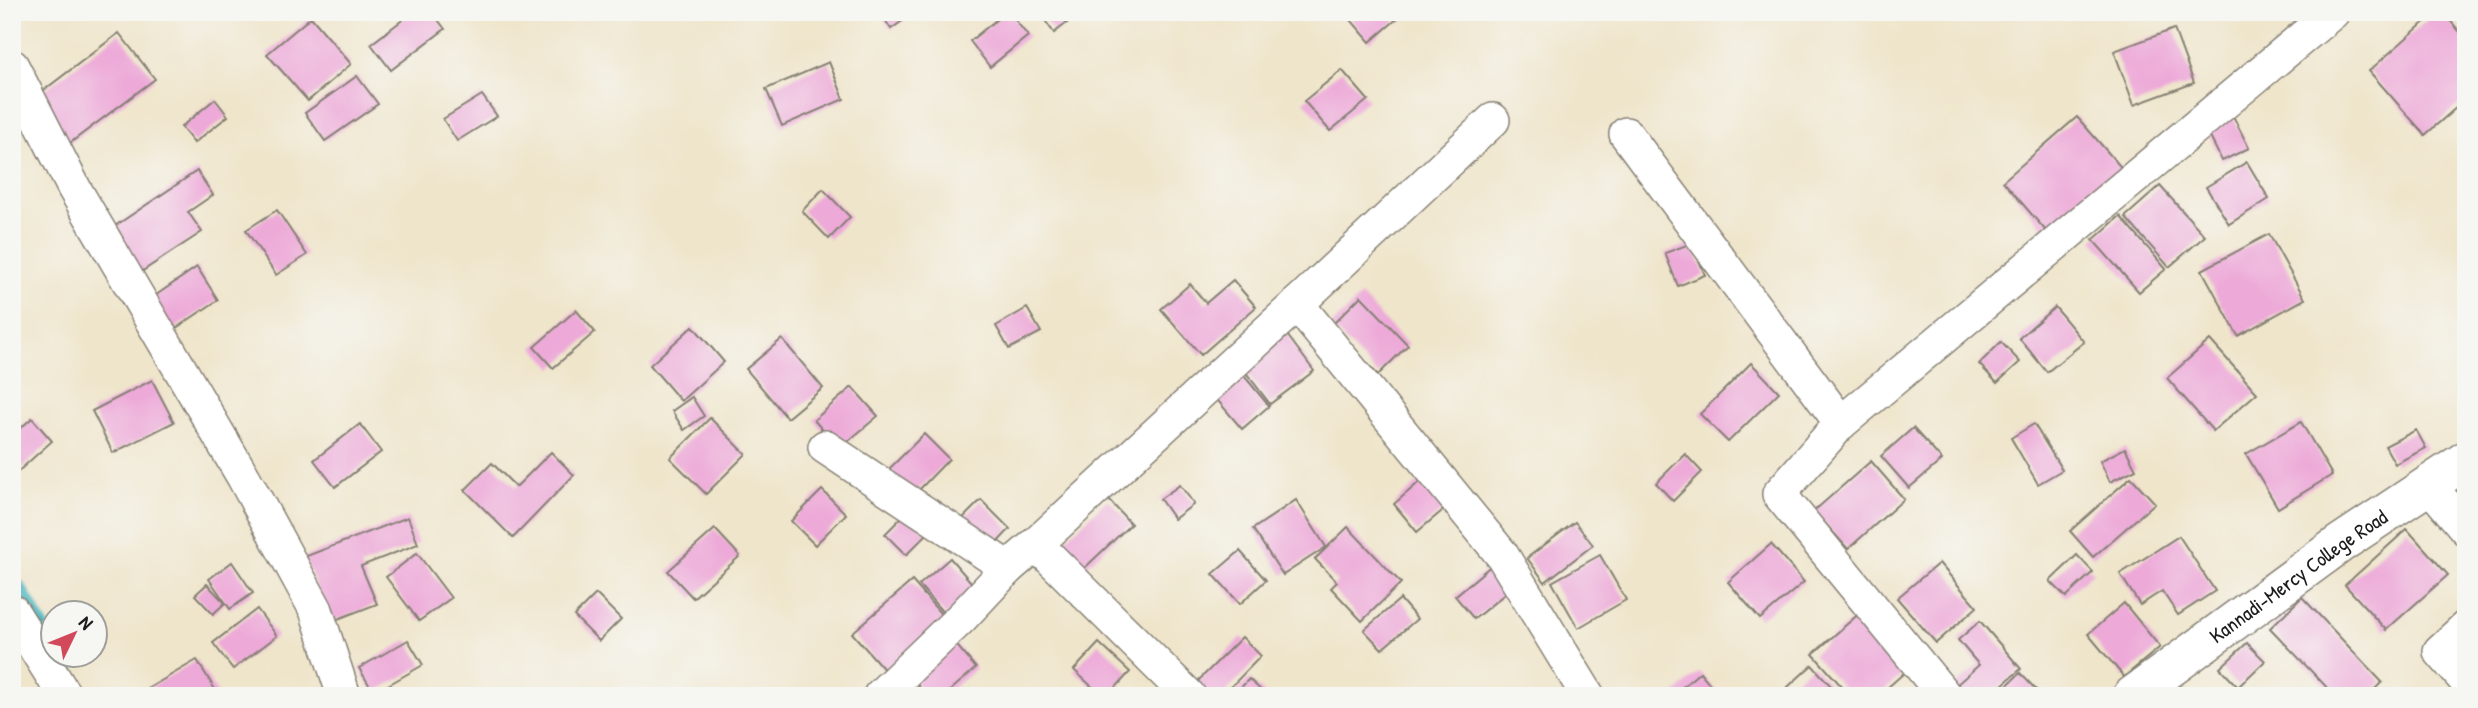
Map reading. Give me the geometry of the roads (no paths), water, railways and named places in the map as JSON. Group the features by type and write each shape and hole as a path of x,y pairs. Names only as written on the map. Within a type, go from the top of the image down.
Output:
{"main road":[{"name":"Kannadi-Mercy College Road","path":"2132,696 2341,543 2466,460"}],"street":[{"path":"1945,696 1779,494 1841,423 2333,12"},
{"path":"12,66 74,188 237,467 316,610 344,696"},
{"path":"880,696 962,617 1008,568 1297,304 1493,120"},
{"path":"1626,134 1841,423"},
{"path":"1297,304 1503,555 1588,696"},
{"path":"825,447 1008,568"},
{"path":"2430,485 2466,529"},
{"path":"1036,544 1189,696"},
{"path":"12,611 65,696"},
{"path":"2466,627 2440,651 2466,681"}],"waterway":[{"path":"12,578 22,588 38,616"},
{"path":"69,670 85,696"}]}
